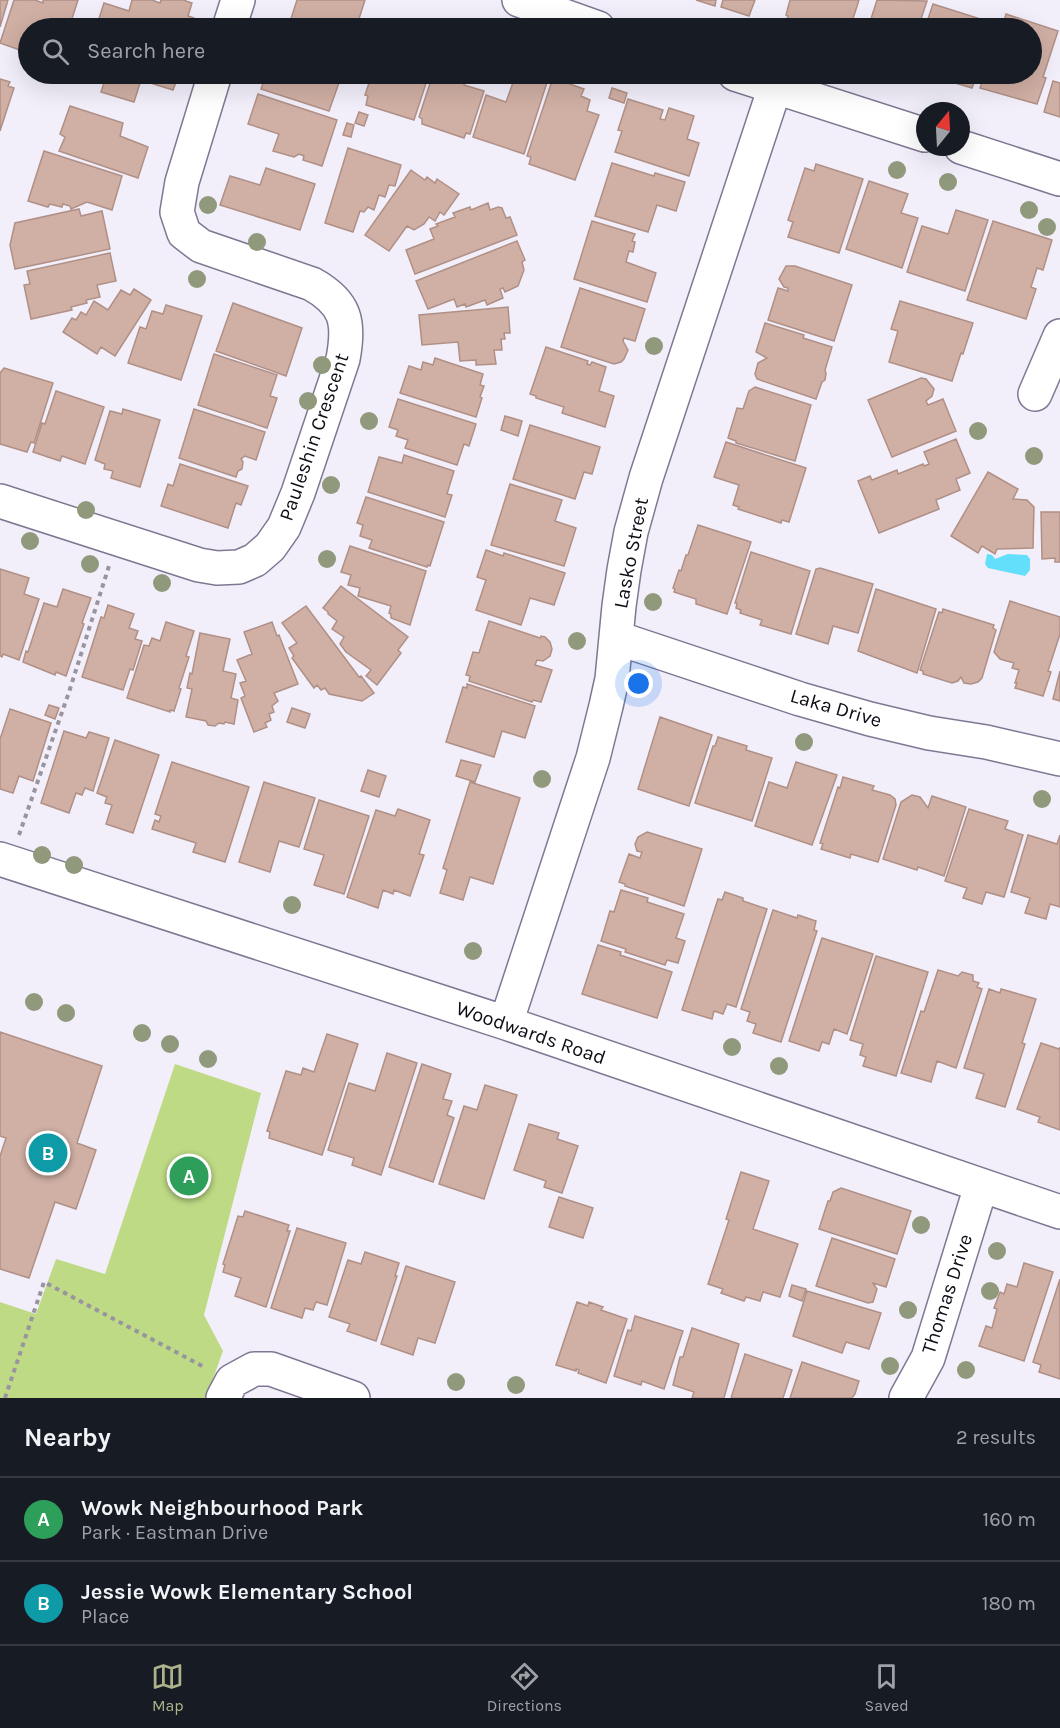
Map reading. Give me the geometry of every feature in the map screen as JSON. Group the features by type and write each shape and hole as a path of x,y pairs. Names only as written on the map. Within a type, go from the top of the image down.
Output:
{"street":[{"path":"232,18 238,0"},
{"path":"519,0 570,18"},
{"name":"Pauleshin Crescent","path":"0,501 118,540 199,565 217,568 238,567 255,560 270,547 284,527 298,493 343,359 346,340 345,321 339,305 327,292 312,284 201,246 184,233 177,212 182,182 212,84"},
{"path":"766,84 916,132"},
{"name":"Lasko Street","path":"506,1023 593,758 612,679 618,606 631,532 646,478 775,87"},
{"path":"970,150 1060,179"},
{"path":"1035,394 1060,336"},
{"name":"Laka Drive","path":"617,638 800,699 870,719 1060,759"},
{"name":"Woodwards Road","path":"9,847 506,1023 1060,1212"},
{"name":"Thomas Drive","path":"906,1398 928,1358 981,1186"},
{"path":"228,1390 254,1369 271,1369 353,1398"}],"path":[{"path":"9,847 69,692 118,540"},
{"path":"6,1398 44,1282 228,1390"}],"green space":[{"path":"175,1064 261,1093 204,1315 223,1351 206,1398 0,1398 0,1302 36,1314 56,1259 105,1274"}],"water":[{"path":"987,554 992,555 995,559 1008,554 1027,555 1030,559 1030,570 1025,576 988,568 985,564"}],"building":[{"path":"0,0 8,0 0,27"},
{"path":"14,0 35,0 43,3 43,0 78,0 72,18 18,18 18,49 0,43"},
{"path":"132,0 152,0 160,3 161,0 183,0 192,3 188,16 194,18 99,18 104,3 129,11"},
{"path":"297,0 365,0 359,18 291,18"},
{"path":"696,0 716,0 715,6"},
{"path":"723,0 755,0 749,16 721,7"},
{"path":"790,0 859,0 853,18 787,18"},
{"path":"877,0 927,1 921,18 871,18"},
{"path":"933,4 977,18 928,18"},
{"path":"1006,14 1018,18 1005,18"},
{"path":"1042,26 1058,31 1037,104 980,88 981,84 1042,84"},
{"path":"0,79 10,82 8,86 14,88 0,131"},
{"path":"1053,81 1060,83 1060,117 1044,112"},
{"path":"104,84 140,84 134,102 101,92"},
{"path":"154,84 175,84 173,90"},
{"path":"263,84 338,84 329,111 261,89"},
{"path":"369,84 426,84 414,120 366,105 368,96 365,95"},
{"path":"430,84 464,84 484,91 470,134 466,133 464,138 422,124 422,119 419,117"},
{"path":"512,84 546,84 524,154 473,137 486,95 506,102"},
{"path":"551,84 570,84 584,89 581,96 590,100 587,111 599,115 575,180 529,164 531,157 527,156"},
{"path":"959,84 973,84 972,88"},
{"path":"612,88 627,93 624,103 609,98"},
{"path":"258,94 337,120 322,166 303,160 304,156 299,154 294,157 273,151 279,134 248,124"},
{"path":"628,99 663,110 660,119 665,120 669,108 694,116 687,139 699,143 689,176 615,152 622,131 618,130"},
{"path":"70,106 123,123 120,136 148,147 138,178 59,151 65,137 60,134"},
{"path":"359,112 368,115 364,126 355,123"},
{"path":"347,123 354,125 351,137 343,135"},
{"path":"348,148 401,165 395,186 389,185 385,197 379,195 374,210 368,207 364,212 360,211 353,232 325,223"},
{"path":"44,151 122,176 112,210 87,202 71,209 70,206 63,204 62,207 50,204 48,207 28,201"},
{"path":"612,163 654,176 655,173 685,182 676,211 657,205 648,232 595,216"},
{"path":"816,164 863,179 839,253 788,237 793,222 788,220 805,168 814,171"},
{"path":"266,168 315,184 300,230 220,205 230,176 260,185"},
{"path":"411,170 425,180 427,177 435,183 437,179 459,194 444,215 440,212 435,221 429,217 424,224 414,230 407,226 389,251 365,235"},
{"path":"869,181 908,194 901,213 918,218 902,268 846,249"},
{"path":"488,203 490,210 502,208 506,218 510,217 517,235 415,274 406,250 434,239 430,229 438,226 436,224 455,217 453,213 470,207 471,210"},
{"path":"79,209 81,216 102,211 110,249 15,269 10,245 15,223"},
{"path":"956,210 988,220 965,291 907,272 922,226 948,234"},
{"path":"592,221 635,234 632,241 635,242 633,252 629,251 626,262 656,273 647,302 574,279"},
{"path":"993,221 1052,240 1043,270 1037,268 1031,287 1036,289 1026,319 967,300"},
{"path":"517,241 525,260 522,262 524,270 518,286 505,292 503,288 500,289 503,298 487,305 485,300 466,307 465,304 457,307 454,299 428,309 416,281"},
{"path":"110,253 116,281 97,285 100,297 86,300 87,303 71,307 72,310 31,319 24,285 30,284 27,271"},
{"path":"786,266 795,266 852,285 834,341 768,320 778,288 788,291 779,279"},
{"path":"580,288 645,309 635,341 624,338 623,341 628,350 621,362 614,364 561,347"},
{"path":"134,289 151,300 115,356 101,347 97,354 63,332 72,318 76,320 81,312 86,315 94,301 108,310 121,290 130,295"},
{"path":"900,301 973,323 952,381 889,362 898,331 891,329"},
{"path":"233,303 302,328 286,376 216,351"},
{"path":"166,305 202,316 181,380 128,363 140,327 146,329 152,311 163,314"},
{"path":"508,307 510,333 504,333 505,339 501,339 502,350 494,350 496,364 476,365 476,360 460,361 458,342 422,345 419,315"},
{"path":"765,323 804,335 803,338 832,347 825,370 825,380 822,382 816,399 757,379 755,374 758,363 767,358 756,352"},
{"path":"546,347 588,361 587,364 590,365 592,362 606,367 599,391 614,396 605,427 562,413 564,407 530,394"},
{"path":"214,354 277,375 270,396 277,398 267,428 198,405"},
{"path":"435,358 483,374 480,385 484,386 476,417 400,393 409,366 421,370 423,362 433,365"},
{"path":"4,368 53,383 34,443 31,442 27,452 0,444 0,373"},
{"path":"921,378 926,379 934,389 932,396 926,401 928,405 943,399 956,431 892,457 868,400"},
{"path":"755,387 811,405 795,461 736,443 728,438 737,408 743,409 749,391"},
{"path":"56,391 104,407 85,464 62,456 60,461 33,452 42,423 45,424"},
{"path":"398,399 476,424 469,446 464,444 457,465 405,448 408,440 396,436 398,430 389,427"},
{"path":"123,409 160,420 140,487 111,478 113,471 104,469 105,464 95,460 110,411 122,414"},
{"path":"194,409 265,432 256,460 245,456 241,459 242,469 238,471 236,477 179,458"},
{"path":"505,416 522,421 518,436 501,430"},
{"path":"530,425 600,447 592,474 584,472 575,499 513,479"},
{"path":"956,439 970,473 956,479 960,490 936,500 939,509 879,533 858,481 870,476 872,480 897,470 898,474 923,464 924,466 929,464 924,452"},
{"path":"726,442 806,468 789,522 782,520 781,523 738,509 739,507 733,505 739,485 714,477"},
{"path":"404,455 454,471 447,494 452,495 445,517 368,492 379,457 402,463"},
{"path":"180,464 248,486 241,505 236,503 228,528 161,506 168,484 173,486"},
{"path":"988,472 1018,489 1013,499 1027,500 1034,507 1033,548 997,549 995,554 982,546 978,553 951,536"},
{"path":"510,484 562,500 555,521 576,528 564,566 491,545"},
{"path":"366,497 444,522 430,566 427,567 369,548 372,540 360,536 363,525 357,523"},
{"path":"1041,512 1060,512 1060,562 1055,562 1055,558 1042,559"},
{"path":"698,525 751,542 727,614 696,604 696,599 674,592 673,588 679,570 681,571 686,555 688,555"},
{"path":"350,546 426,571 410,625 391,618 389,613 391,606 358,596 360,588 348,585 351,575 341,572"},
{"path":"486,550 503,556 504,553 565,573 554,605 530,598 521,625 476,610 486,580 477,577"},
{"path":"751,552 810,571 791,634 760,625 762,620 740,613 741,610 736,608 737,603 735,603"},
{"path":"820,568 873,584 858,633 833,626 828,644 796,634 816,569"},
{"path":"0,569 29,578 24,594 39,599 19,660 3,654 2,657 0,656"},
{"path":"341,586 408,637 398,650 401,653 377,685 366,676 371,670 346,652 340,644 344,637 332,629 337,621 323,608"},
{"path":"63,589 91,598 66,676 56,672 55,675 23,662 44,603 57,607"},
{"path":"876,589 936,609 917,673 858,651"},
{"path":"1010,601 1060,617 1060,634 1043,696 1015,688 1019,670 1012,668 1014,663 1000,659 994,652"},
{"path":"108,605 134,614 129,628 138,631 135,639 142,641 133,670 130,669 123,690 82,677 101,617 104,618"},
{"path":"306,606 359,677 361,676 374,693 362,701 329,694 325,688 321,690 317,685 314,688 292,658 294,656 289,648 297,643 282,623"},
{"path":"943,609 994,625 993,628 996,630 982,678 978,682 964,683 961,677 952,683 923,674 920,670 939,612 942,613"},
{"path":"489,621 540,638 545,637 550,642 552,649 550,656 543,661 537,660 535,665 552,670 541,702 533,700 532,702 469,681 470,676 466,675 473,652 479,653"},
{"path":"166,622 194,631 186,656 189,657 179,688 181,689 174,711 170,710 170,712 127,698 144,645 149,646 152,638 160,641"},
{"path":"272,622 298,684 274,693 278,701 272,706 274,712 269,714 271,720 265,723 267,727 254,732 241,698 245,696 240,683 246,681 237,660 252,654 244,632"},
{"path":"200,633 230,639 223,671 236,674 231,698 238,700 234,724 225,722 215,726 208,725 206,721 186,717 192,689 187,688"},
{"path":"1060,671 1060,701 1053,699"},
{"path":"467,684 535,706 525,738 502,731 494,757 446,742 463,687 467,688"},
{"path":"49,705 59,708 55,719 45,715"},
{"path":"292,708 310,714 305,728 287,722"},
{"path":"10,709 51,723 33,781 19,776 13,793 0,789 0,739"},
{"path":"660,717 712,735 689,806 638,789"},
{"path":"64,731 86,738 89,732 109,738 93,791 85,788 82,795 76,793 69,813 41,803"},
{"path":"718,737 747,746 746,750 772,758 752,821 695,803"},
{"path":"115,740 159,755 133,833 106,824 112,805 105,803 107,797 97,793"},
{"path":"461,760 481,765 475,782 456,776"},
{"path":"172,762 249,787 225,862 193,852 196,843 152,829 155,820 159,822 161,816 155,814"},
{"path":"796,762 837,775 812,845 755,826 769,782 787,788"},
{"path":"368,770 386,776 379,797 361,791"},
{"path":"843,777 874,786 872,790 890,795 895,799 896,805 878,862 851,854 850,858 821,849 823,844 820,843"},
{"path":"264,782 315,798 299,847 279,841 270,872 239,862"},
{"path":"470,782 520,798 493,884 470,877 463,900 440,893 447,870 443,868"},
{"path":"912,795 920,797 928,808 932,796 966,807 944,876 883,859 901,802"},
{"path":"319,800 369,816 344,894 314,885 324,855 304,849"},
{"path":"398,809 430,820 419,854 424,855 410,896 394,890 393,894 383,890 378,908 347,897 376,810 395,816"},
{"path":"969,809 1008,821 1005,829 1023,835 1004,897 986,892 982,904 963,898 967,888 945,881"},
{"path":"647,832 702,849 684,906 619,882 629,854 640,858 642,852 637,851 635,844 638,837"},
{"path":"1028,835 1057,844 1060,835 1060,907 1050,904 1046,919 1025,913 1030,898 1011,892"},
{"path":"621,890 648,898 647,902 684,914 676,938 685,941 678,963 667,960 665,965 625,952 626,949 601,941 610,911 614,912"},
{"path":"725,892 767,909 736,1007 727,1004 723,1014 714,1011 712,1019 682,1010 718,899 722,900"},
{"path":"773,910 797,918 798,915 816,921 814,930 817,931 781,1042 753,1033 756,1024 747,1021 750,1012 741,1009"},
{"path":"822,938 873,954 847,1034 834,1029 829,1044 822,1042 819,1051 789,1041"},
{"path":"598,945 621,952 620,955 672,972 657,1018 582,994"},
{"path":"876,956 928,972 896,1076 863,1066 866,1057 860,1055 863,1044 850,1040"},
{"path":"938,970 958,976 962,972 973,975 973,981 979,983 977,987 982,989 956,1068 937,1061 931,1082 901,1073 921,1011 924,1012"},
{"path":"989,989 1000,993 1001,989 1036,999 1022,1043 1025,1044 1005,1107 976,1098 984,1074 964,1068"},
{"path":"0,1032 102,1066 77,1143 96,1150 76,1209 55,1202 29,1278 0,1269 0,1156 6,1138 0,1136"},
{"path":"327,1034 358,1044 322,1155 269,1138 270,1132 267,1131 286,1071 301,1075 303,1068 314,1072"},
{"path":"1041,1043 1059,1049 1060,1047 1060,1130 1038,1122 1040,1117 1017,1109"},
{"path":"387,1053 417,1063 381,1175 352,1165 354,1158 328,1150 349,1083 375,1091"},
{"path":"422,1064 451,1074 443,1099 452,1101 447,1115 454,1118 433,1182 389,1167"},
{"path":"485,1085 517,1095 484,1199 439,1184 464,1106 477,1110"},
{"path":"529,1124 559,1133 557,1139 578,1146 562,1193 544,1187 546,1181 514,1170"},
{"path":"741,1172 769,1181 753,1229 798,1244 780,1297 763,1292 760,1301 746,1297 744,1301 721,1293 723,1289 708,1284 729,1220 726,1219"},
{"path":"841,1188 911,1211 897,1254 819,1229 828,1201 833,1192"},
{"path":"559,1197 593,1208 583,1238 549,1227"},
{"path":"245,1211 289,1225 287,1231 290,1231 266,1307 235,1296 241,1278 223,1272 225,1265 223,1264 238,1216 243,1217"},
{"path":"297,1228 346,1243 327,1305 316,1302 313,1310 305,1308 302,1318 271,1308"},
{"path":"832,1238 895,1259 886,1287 873,1283 877,1289 873,1302 868,1303 816,1286"},
{"path":"365,1252 399,1263 376,1341 347,1331 350,1324 329,1317 348,1260 361,1264"},
{"path":"1024,1263 1053,1272 1024,1361 979,1346 986,1326 992,1328 997,1309 994,1308 1000,1292 1004,1294 1007,1284 1017,1287"},
{"path":"406,1266 455,1282 435,1343 418,1338 413,1355 381,1344"},
{"path":"1060,1279 1060,1379 1039,1372 1041,1365 1033,1362"},
{"path":"792,1285 806,1289 802,1301 789,1296"},
{"path":"807,1291 881,1313 869,1349 846,1342 842,1353 793,1336"},
{"path":"577,1302 588,1306 589,1302 603,1307 601,1310 627,1319 606,1383 578,1373 579,1370 556,1365"},
{"path":"635,1316 683,1331 664,1389 642,1381 641,1385 614,1376 628,1330 631,1331"},
{"path":"692,1328 739,1344 724,1398 692,1398 694,1392 673,1385 680,1357 683,1357"},
{"path":"745,1354 792,1370 783,1398 731,1398"},
{"path":"802,1362 859,1381 855,1394 852,1398 790,1398"}],"place":[{"name":"Jessie Wowk Elementary School","path":"48,1153"},
{"name":"Wowk Neighbourhood Park","path":"189,1176"}]}
